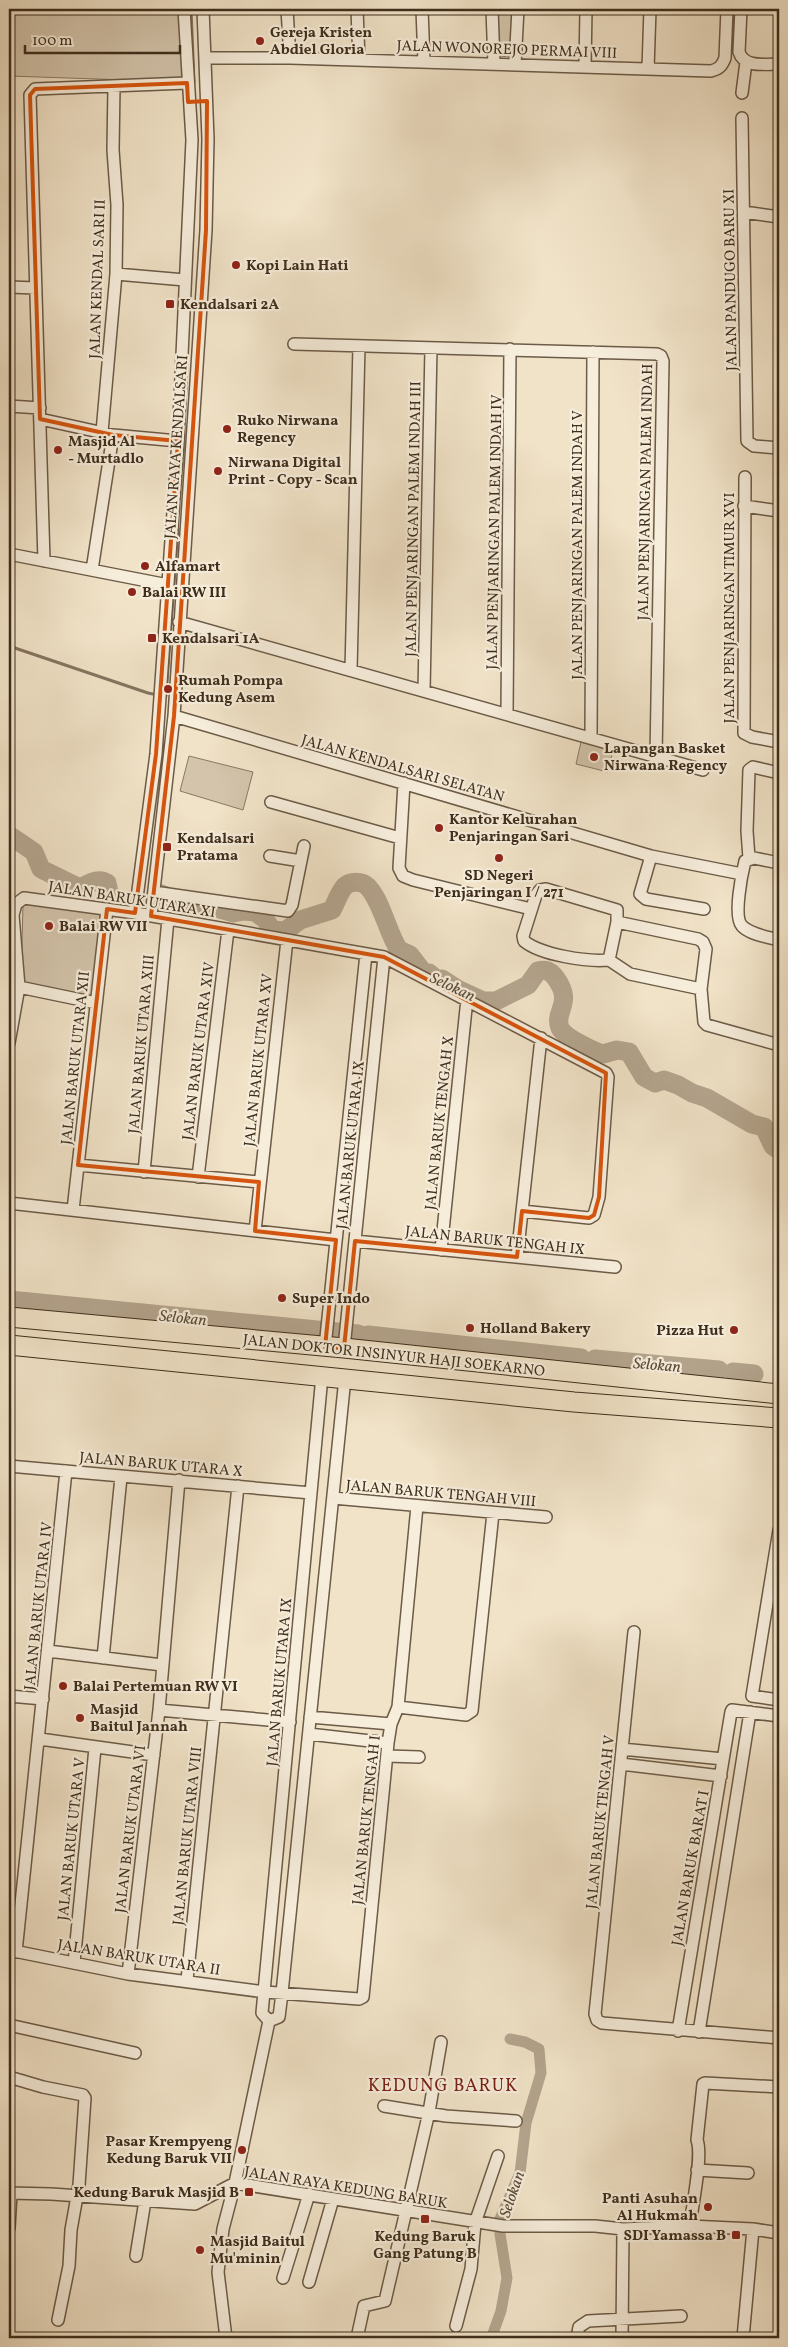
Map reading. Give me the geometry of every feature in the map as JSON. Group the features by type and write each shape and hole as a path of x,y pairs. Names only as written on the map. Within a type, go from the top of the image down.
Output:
{"main road":[{"name":"JALAN DOKTOR INSINYUR HAJI SOEKARNO","path":"9,1317 326,1336 779,1394"},
{"name":"JALAN DOKTOR INSINYUR HAJI SOEKARNO","path":"9,1345 574,1402 778,1417"}],"street":[{"name":"JALAN RAYA KENDALSARI","path":"135,913 156,754 178,441 192,140 188,102 184,9"},
{"name":"JALAN RAYA KENDALSARI","path":"151,916 174,716 206,230 208,139 203,9"},
{"path":"287,9 290,58"},
{"path":"357,9 359,60"},
{"path":"422,9 424,62"},
{"path":"492,9 494,64"},
{"path":"515,65 518,9"},
{"path":"585,67 586,9"},
{"path":"648,69 650,9"},
{"name":"JALAN WONOREJO PERMAI VIII","path":"205,58 290,58 711,71 718,69 723,64 725,58 727,9"},
{"path":"741,9 739,52 741,59 746,62 779,64"},
{"path":"742,93 746,62"},
{"path":"44,561 30,94 35,89 187,83"},
{"name":"JALAN KENDAL SARI II","path":"92,570 108,433 116,274 117,205 113,150 114,86"},
{"path":"188,102 207,101"},
{"name":"JALAN PANDUGO BARU XI","path":"742,118 747,441 754,446 779,448"},
{"path":"744,212 779,217"},
{"path":"116,274 185,280"},
{"path":"9,287 36,288"},
{"name":"JALAN PENJARINGAN PALEM INDAH","path":"294,344 510,349 657,354 661,356 663,361 656,756"},
{"path":"351,670 359,346"},
{"name":"JALAN PENJARINGAN PALEM INDAH III","path":"424,691 431,348"},
{"name":"JALAN PENJARINGAN PALEM INDAH IV","path":"507,714 510,349"},
{"name":"JALAN PENJARINGAN PALEM INDAH V","path":"591,738 594,352"},
{"path":"9,406 108,433 178,441"},
{"name":"JALAN PENJARINGAN TIMUR XVI","path":"745,477 744,733 752,737 779,742"},
{"path":"744,506 779,511"},
{"path":"9,554 168,585"},
{"path":"179,622 703,770"},
{"name":"JALAN KENDALSARI SELATAN","path":"174,716 651,856 742,874"},
{"path":"156,754 170,756"},
{"path":"749,858 746,830 749,770 753,767 779,773"},
{"path":"404,783 399,868 403,876 531,909"},
{"path":"271,802 400,838"},
{"path":"154,892 288,911 292,905 304,846"},
{"path":"270,856 301,861"},
{"path":"651,856 640,894 646,899 704,909"},
{"path":"749,858 779,863"},
{"path":"749,858 745,861 742,874 738,911 741,925 760,935 779,940"},
{"path":"609,960 618,922 617,910 546,889 540,890 536,895 523,936 527,943 566,956 600,961 609,960 630,974 701,989"},
{"name":"JALAN BARUK UTARA XI","path":"9,1043 19,987 13,915 14,909 20,900 24,898 135,913 384,957"},
{"name":"JALAN BARUK UTARA XII","path":"72,1210 107,909"},
{"name":"JALAN BARUK UTARA XIII","path":"144,1172 168,919"},
{"path":"618,922 698,939 704,942 706,949 701,989 703,1016 708,1025 779,1045"},
{"name":"JALAN BARUK UTARA XIV","path":"198,1177 228,930"},
{"name":"JALAN BARUK UTARA XV","path":"255,1230 287,940"},
{"name":"JALAN BARUK UTARA IX","path":"326,1336 366,954"},
{"path":"384,957 606,1073 608,1077 599,1197 595,1212 589,1218 522,1211"},
{"name":"JALAN BARUK UTARA IX","path":"345,1338 384,957"},
{"path":"19,987 96,1004"},
{"name":"JALAN BARUK TENGAH X","path":"441,1250 467,999"},
{"path":"517,1257 541,1038"},
{"path":"78,1165 259,1182"},
{"name":"JALAN BARUK UTARA IX","path":"9,1203 336,1240"},
{"name":"JALAN BARUK TENGAH IX","path":"355,1241 615,1267"},
{"path":"328,1312 348,1314"},
{"name":"JALAN BARUK UTARA IX","path":"269,2021 262,2013 322,1376"},
{"path":"226,2338 218,2272 226,2216 235,2184 269,2021 279,2016 345,1378"},
{"name":"JALAN BARUK UTARA X","path":"9,1466 121,1478 179,1480 311,1493"},
{"name":"JALAN BARUK UTARA IV","path":"12,1951 40,1739 66,1471"},
{"path":"103,1658 121,1478"},
{"name":"JALAN BARUK UTARA VI","path":"128,1974 159,1710 179,1480"},
{"name":"JALAN BARUK UTARA VIII","path":"187,1980 238,1486"},
{"name":"JALAN BARUK TENGAH VIII","path":"333,1498 546,1517"},
{"name":"JALAN BARUK TENGAH I","path":"282,1993 359,1999 363,1997 388,1743 398,1707 417,1506"},
{"path":"398,1707 466,1715 472,1711 493,1513"},
{"path":"779,1530 752,1696 779,1700"},
{"name":"JALAN BARUK TENGAH V","path":"634,1632 596,2014 597,2020 602,2023 678,2031"},
{"path":"48,1651 162,1665"},
{"path":"9,1696 43,1699"},
{"path":"292,1698 312,1700"},
{"path":"159,1710 215,1717 290,1722"},
{"name":"JALAN BARUK BARAT I","path":"678,2031 732,1710 750,1712"},
{"path":"698,2032 750,1712 779,1716"},
{"path":"310,1716 392,1724"},
{"path":"309,1734 388,1743"},
{"path":"40,1739 154,1755"},
{"path":"288,1746 307,1748"},
{"name":"JALAN BARUK UTARA V","path":"74,1962 95,1748"},
{"path":"622,1749 723,1759"},
{"path":"387,1756 419,1757"},
{"path":"621,1764 721,1776"},
{"name":"JALAN BARUK UTARA II","path":"12,1951 128,1974 282,1993"},
{"path":"9,2025 135,2054"},
{"path":"678,2031 779,2038"},
{"path":"357,2338 364,2306 385,2301 429,2112 440,2042"},
{"path":"9,2080 85,2096 69,2266 58,2320"},
{"path":"690,2226 697,2170 701,2087 705,2083 779,2087"},
{"path":"384,2106 446,2116 516,2121"},
{"path":"456,2326 471,2269 475,2223 498,2156"},
{"path":"697,2170 748,2173"},
{"name":"JALAN RAYA KEDUNG BARUK","path":"10,2194 77,2196 195,2204 235,2184 308,2194 501,2226 595,2226 623,2229 690,2226 753,2229 779,2233"},
{"path":"9,2228 10,2194"},
{"path":"283,2278 308,2194"},
{"path":"309,2282 333,2199"},
{"path":"136,2256 145,2202"},
{"path":"622,2338 623,2229"},
{"path":"743,2338 753,2229"},
{"path":"577,2338 579,2327 584,2322 681,2316"}],"highlighted area":[{"path":"187,83 188,102 207,101 206,230 174,716 151,916 384,957 606,1073 599,1197 594,1215 589,1218 522,1211 517,1257 355,1241 344,1348 325,1347 336,1240 255,1231 259,1182 78,1165 107,909 135,913 156,754 178,441 113,435 40,419 30,95 35,89"}],"shaded area":[{"path":"9,9 180,9 186,82 9,76"},
{"path":"496,9 514,9 512,57 498,56"},
{"name":"Lapangan Basket Nirwana Regency","path":"581,742 613,750 608,772 576,764"},
{"path":"189,756 253,772 243,810 180,791"},
{"path":"23,903 104,911 93,1001 21,984"}],"waterway":[{"path":"191,9 194,82"},
{"path":"164,696 166,696 178,528"},
{"path":"9,646 158,695"},
{"name":"Selokan","path":"9,835 34,852 41,869 80,888 94,882 104,881 107,883 110,897 117,902"},
{"name":"Selokan","path":"158,893 183,902 206,905 233,913 255,912 265,919 272,930 285,931 300,920 332,910 339,894 347,884 353,882 362,883 367,886 376,899 399,950 410,955 424,973 429,973 437,980 442,979 459,990 483,1001 496,1001 528,985 538,971 546,970 555,977 561,986 564,1000 559,1022 563,1032 586,1047 603,1054 617,1050 629,1052 644,1077 655,1083 664,1080 678,1085 692,1093 707,1098 752,1124 764,1127 773,1146 779,1150"},
{"name":"Selokan","path":"9,1300 358,1334"},
{"name":"Selokan","path":"368,1335 581,1358"},
{"name":"Selokan","path":"595,1359 719,1370"},
{"name":"Selokan","path":"733,1372 754,1374"},
{"name":"Selokan","path":"495,2338 492,2336 501,2311 507,2278 500,2234 500,2219 520,2173 526,2123 541,2073 539,2049 525,2042 510,2039"}],"place":[{"name":"Gereja Kristen Abdiel Gloria","path":"260,41"},
{"name":"Kopi Lain Hati","path":"236,265"},
{"name":"Kendalsari 2A","path":"170,304"},
{"name":"Ruko Nirwana Regency","path":"227,429"},
{"name":"Masjid Al - Murtadlo","path":"58,450"},
{"name":"Nirwana Digital Print - Copy - Scan","path":"218,471"},
{"name":"Alfamart","path":"145,566"},
{"name":"Balai RW III","path":"132,592"},
{"name":"Kendalsari 1A","path":"152,638"},
{"name":"Rumah Pompa Kedung Asem","path":"168,689"},
{"name":"Lapangan Basket Nirwana Regency","path":"594,757"},
{"name":"Kantor Kelurahan Penjaringan Sari","path":"439,828"},
{"name":"Kendalsari Pratama","path":"167,847"},
{"name":"SD Negeri Penjaringan I / 271","path":"499,858"},
{"name":"Balai RW VII","path":"49,926"},
{"name":"Super Indo","path":"282,1298"},
{"name":"Holland Bakery","path":"470,1328"},
{"name":"Pizza Hut","path":"734,1330"},
{"name":"Balai Pertemuan RW VI","path":"63,1686"},
{"name":"Masjid Baitul Jannah","path":"80,1718"},
{"name":"Pasar Krempyeng Kedung Baruk VII","path":"242,2150"},
{"name":"Kedung Baruk Masjid B","path":"249,2192"},
{"name":"Panti Asuhan Al Hukmah","path":"708,2207"},
{"name":"Kedung Baruk Gang Patung B","path":"425,2219"},
{"name":"SDI Yamassa B","path":"736,2235"},
{"name":"Masjid Baitul Mu'minin","path":"200,2250"}],"district":[{"name":"KEDUNG BARUK","path":"443,2085"}]}
